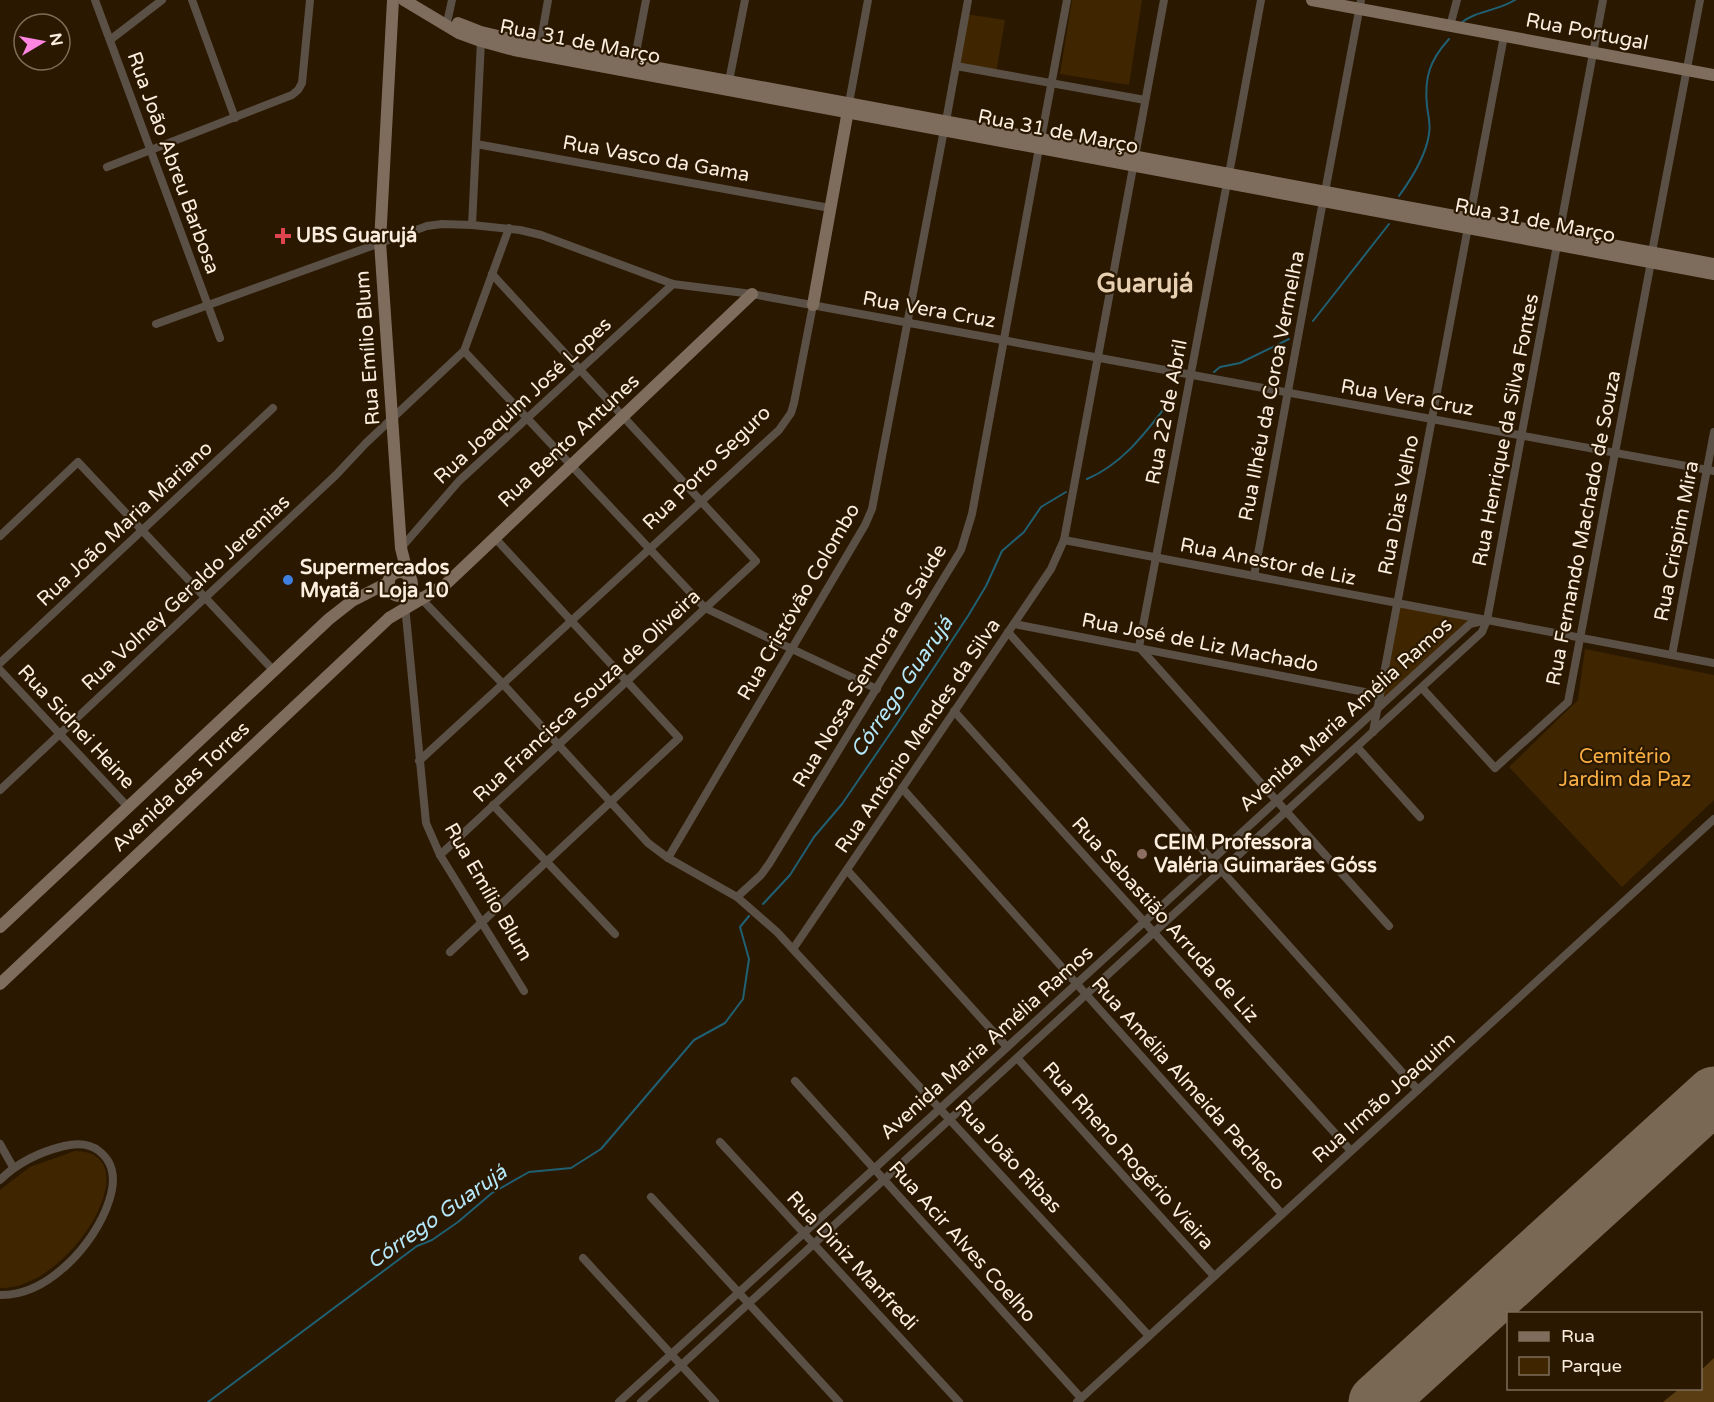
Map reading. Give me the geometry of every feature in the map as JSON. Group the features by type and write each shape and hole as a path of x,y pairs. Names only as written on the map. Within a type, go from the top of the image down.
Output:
{"main road":[{"name":"Rua Emílio Blum","path":"393,0 380,242 401,548 401,585"},
{"name":"Rua 31 de Março","path":"404,0 459,33 481,41 538,55 849,108 1651,257 1714,264"},
{"name":"Rua 31 de Março","path":"420,0 448,18 481,32 540,46 729,81 849,108"},
{"name":"Rua Portugal","path":"1312,0 1360,4 1450,26 1714,75"},
{"name":"Rua Porto Seguro","path":"813,305 849,108"},
{"name":"Rua 31 de Março","path":"1651,257 1714,274"},
{"name":"Rua Bento Antunes","path":"406,609 445,585 752,294"},
{"name":"Avenida das Torres","path":"389,618 401,585"},
{"name":"Avenida das Torres","path":"0,927 341,609 401,585"},
{"name":"Avenida das Torres","path":"0,984 389,618 406,609"}],"street":[{"name":"Rua João Abreu Barbosa","path":"95,0 220,338"},
{"path":"110,40 162,0"},
{"path":"192,0 235,118"},
{"path":"106,167 283,99 298,90 303,73 310,0"},
{"path":"448,18 452,0"},
{"path":"540,46 548,0"},
{"path":"634,63 646,0"},
{"path":"729,81 745,0"},
{"name":"Rua Porto Seguro","path":"849,108 868,0"},
{"name":"Rua Cristóvão Colombo","path":"668,858 866,525 872,509 968,0"},
{"name":"Rua Nossa Senhora da Saúde","path":"737,897 769,864 961,550 972,514 1067,0"},
{"name":"Rua Antônio Mendes da Silva","path":"793,948 1014,624 1051,568 1064,540 1164,0"},
{"name":"Rua 22 de Abril","path":"1139,647 1262,0"},
{"path":"1450,26 1456,0"},
{"name":"Rua Henrique da Silva Fontes","path":"1487,620 1603,0"},
{"name":"Rua Fernando Machado de Souza","path":"1422,688 1495,768 1568,702 1700,0"},
{"name":"Rua Ilhéu da Coroa Vermelha","path":"1254,576 1360,4"},
{"name":"Rua Dias Velho","path":"1372,733 1504,36"},
{"path":"472,225 481,41"},
{"path":"956,66 1145,100"},
{"name":"Rua Vasco da Gama","path":"476,144 830,208"},
{"name":"Rua Vera Cruz","path":"156,324 427,226 442,224 509,228 541,236 673,284 752,294 1711,471"},
{"path":"509,228 464,351 705,608 877,689"},
{"path":"492,274 701,501"},
{"name":"Rua Joaquim José Lopes","path":"401,548 455,485 673,284"},
{"name":"Rua Porto Seguro","path":"419,761 779,430 791,413 813,305"},
{"name":"Rua Volney Geraldo Jeremias","path":"0,790 336,475 392,418 464,351"},
{"name":"Rua João Maria Mariano","path":"0,663 273,408"},
{"name":"Rua Crispim Mira","path":"1672,655 1711,471 1714,432"},
{"path":"0,536 78,462 274,671"},
{"name":"Rua Francisca Souza de Oliveira","path":"440,855 756,561 701,501"},
{"path":"450,952 678,738 495,538"},
{"name":"Rua Anestor de Liz","path":"1064,540 1714,663"},
{"name":"Rua João Ribas","path":"401,585 421,600 503,684 648,843 668,858 737,897 763,918 793,948 1149,1336"},
{"name":"Rua Emílio Blum","path":"401,585 406,609 426,823 440,855 524,991"},
{"name":"Avenida Maria Amélia Ramos","path":"641,1402 1422,688 1482,632 1487,620"},
{"name":"Avenida Maria Amélia Ramos","path":"620,1402 1470,624 1487,620"},
{"name":"Rua José de Liz Machado","path":"1014,624 1380,695"},
{"path":"1008,632 1418,1090"},
{"path":"1139,647 1389,926"},
{"name":"Rua Sidnei Heine","path":"0,670 128,807"},
{"name":"Rua Sebastião Arruda de Liz","path":"954,711 1351,1151"},
{"path":"1357,747 1420,817"},
{"name":"Rua Amélia Almeida Pacheco","path":"902,788 1282,1214"},
{"path":"493,805 615,934"},
{"name":"Rua Irmão Joaquim","path":"1079,1400 1714,819"},
{"path":"847,870 1007,1047"},
{"name":"Rua Rheno Rogério Vieira","path":"1017,1058 1214,1276"},
{"name":"Rua Acir Alves Coelho","path":"795,1081 1079,1400"},
{"name":"Rua Diniz Manfredi","path":"720,1142 959,1402"},
{"path":"0,1144 13,1167"},
{"path":"0,1180 13,1167 52,1149 82,1144 96,1149 107,1159 113,1172 113,1186 101,1221 80,1252 66,1266 37,1285 10,1295 0,1295"},
{"path":"651,1197 839,1402"},
{"path":"583,1258 715,1402"}],"green space":[{"path":"1072,0 1142,0 1129,85 1060,74"},
{"path":"966,14 1005,20 996,73 956,66"},
{"path":"1397,603 1487,620 1470,625 1377,710"},
{"name":"Cemitério Jardim da Paz","path":"1585,649 1714,675 1714,800 1622,887 1509,767 1578,700"},
{"path":"75,1151 97,1157 106,1173 104,1195 93,1221 75,1246 52,1268 27,1283 0,1288 0,1190 30,1167"}],"shaded area":[{"path":"1714,1358 1714,1402 1663,1402 1678,1390 1702,1390 1702,1369"}],"waterway":[{"name":"Córrego Guarujá","path":"1461,23 1474,15 1515,0"},
{"name":"Córrego Guarujá","path":"1399,196 1422,159 1425,150 1430,127 1426,86 1433,62 1449,39"},
{"name":"Córrego Guarujá","path":"1313,321 1389,224"},
{"name":"Córrego Guarujá","path":"1214,372 1220,367 1240,363 1289,339"},
{"name":"Córrego Guarujá","path":"1087,479 1101,472 1126,453 1148,430 1177,392"},
{"name":"Córrego Guarujá","path":"763,904 790,875 814,837 842,804 896,725 968,616 986,586 1002,551 1024,532 1041,507 1066,492"},
{"name":"Córrego Guarujá","path":"208,1402 417,1246 432,1240 458,1222 492,1193 529,1172 571,1168 601,1149 694,1040 725,1023 743,999 749,959 740,927 749,916"}],"runway":[{"path":"1377,1402 1714,1095"}],"place":[{"name":"UBS Guarujá","path":"283,236"},
{"name":"Supermercados Myatã - Loja 10","path":"288,580"},
{"name":"CEIM Professora Valéria Guimarães Góss","path":"1142,854"}],"district":[{"name":"Guarujá","path":"1145,283"}]}
